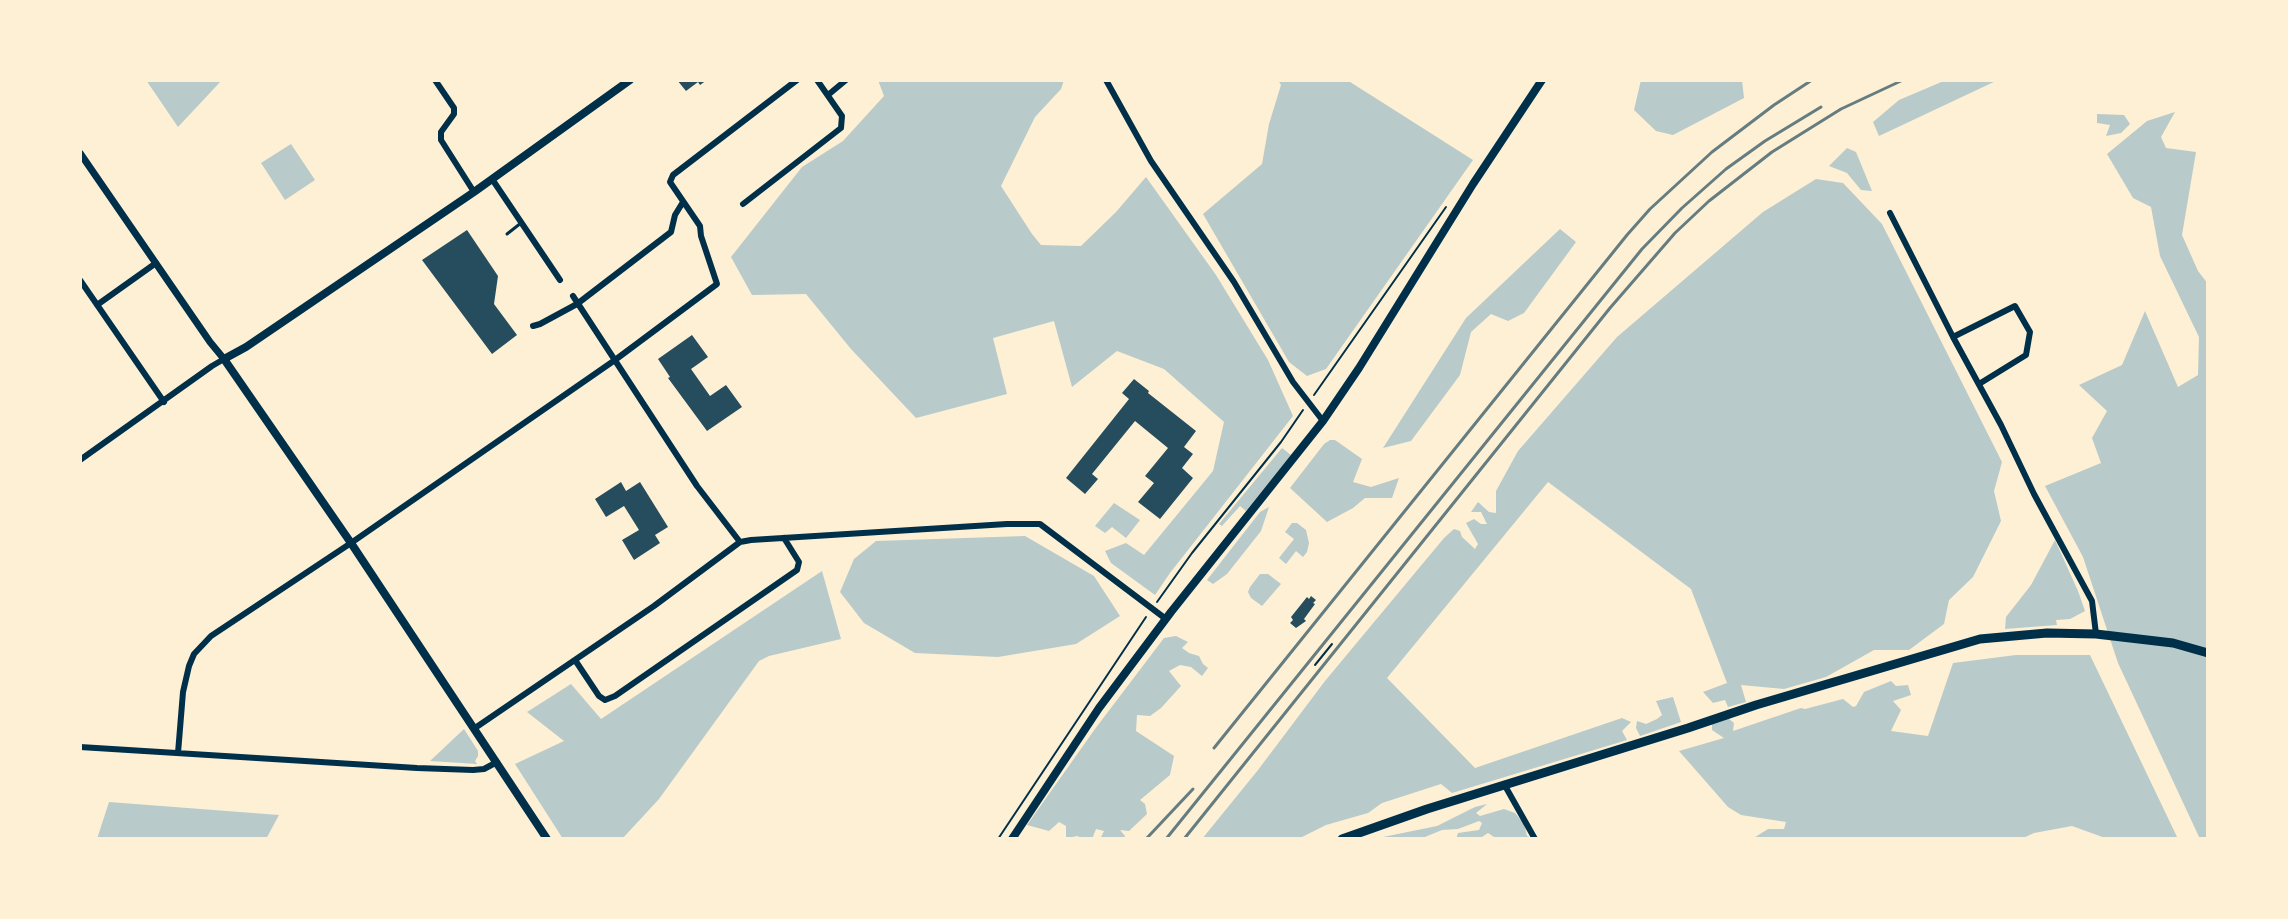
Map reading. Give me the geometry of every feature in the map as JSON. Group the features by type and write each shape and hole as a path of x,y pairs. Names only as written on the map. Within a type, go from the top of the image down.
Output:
{"main road":[{"path":"547,839 351,543 224,359 474,192 630,80"},
{"path":"1012,839 1093,716 1323,421 1542,80"},
{"path":"1342,839 1382,823 1756,705 1980,639 2047,633 2096,634 2173,643 2208,653"}],"street":[{"path":"435,80 454,108 454,114 441,132 441,140 474,192"},
{"path":"178,753 183,692 189,666 194,654 211,636 615,360 717,284 700,226 670,182 673,175 797,80"},
{"path":"743,204 841,128 842,116 817,80"},
{"path":"828,95 846,80"},
{"path":"1106,80 1151,161 1234,282 1308,403 1323,421"},
{"path":"80,153 224,359 80,460"},
{"path":"492,179 560,280"},
{"path":"533,326 577,304 671,232 675,215 683,202"},
{"path":"1890,213 2092,601 2096,634"},
{"path":"97,305 156,263"},
{"path":"80,280 164,402"},
{"path":"573,296 697,486 740,542"},
{"path":"1953,337 2015,306 2030,332 2026,355 1979,384"},
{"path":"475,728 654,606 740,542 1040,524 1166,619"},
{"path":"575,660 599,696 605,700 615,696 797,570 799,562 784,538"},
{"path":"80,747 417,768 473,770 484,769 497,762"},
{"path":"1504,784 1535,839"}],"lane":[{"path":"507,234 521,223"}],"path":[{"path":"1160,596 1281,442 1452,199"},
{"path":"998,839 1149,614"},
{"path":"1315,665 1332,644"}],"shaded area":[{"path":"146,80 222,80 178,127"},
{"path":"878,80 1064,80 1061,89 1035,117 1001,186 1032,234 1041,245 1081,246 1146,177 1216,275 1268,360 1293,416 1155,595 1111,563 1105,551 1126,543 1144,555 1213,471 1224,422 1164,369 1117,351 1072,387 1054,321 993,338 1007,394 916,418 851,349 806,294 752,295 731,257 802,167 843,141 884,96"},
{"path":"1278,80 1347,80 1473,160 1326,369 1307,376 1289,362 1203,214 1262,164 1269,124 1281,85"},
{"path":"1641,80 1742,80 1744,98 1673,135 1656,131 1634,110"},
{"path":"1946,80 1998,80 1879,136 1873,122 1899,100"},
{"path":"2175,112 2161,137 2166,148 2196,152 2182,235 2198,271 2208,284 2208,839 2200,839 2118,663 2083,557 2045,486 2101,463 2092,438 2107,411 2079,385 2122,365 2145,311 2178,387 2198,375 2199,337 2160,256 2151,207 2133,198 2107,154 2147,121"},
{"path":"2097,114 2124,115 2130,124 2121,133 2106,136 2110,125 2097,123"},
{"path":"291,144 315,180 285,200 261,163"},
{"path":"1847,148 1856,152 1872,191 1861,190 1847,173 1829,166"},
{"path":"1816,179 1843,183 1882,224 2002,462 1994,491 2001,521 1973,577 1949,600 1944,624 1909,650 1874,650 1826,677 1784,689 1741,685 1746,702 1728,707 1725,700 1713,703 1703,692 1727,683 1691,589 1548,482 1387,678 1475,768 1622,718 1631,722 1622,731 1627,740 1452,793 1441,784 1382,803 1368,813 1326,825 1298,839 1202,839 1325,681 1444,538 1454,529 1460,531 1475,549 1478,544 1466,523 1474,519 1487,524 1481,512 1471,512 1478,502 1489,512 1496,513 1496,491 1518,451 1617,337 1763,212"},
{"path":"1560,229 1576,242 1524,313 1508,321 1491,314 1471,332 1460,375 1411,441 1383,448 1466,318"},
{"path":"1330,440 1335,440 1362,459 1353,482 1371,487 1399,478 1392,498 1365,498 1327,522 1290,488"},
{"path":"1282,448 1291,455 1246,511 1240,506 1222,526 1219,524"},
{"path":"1114,503 1140,520 1126,538 1112,527 1105,533 1095,526"},
{"path":"1269,507 1261,531 1227,574 1213,584 1207,580 1260,512"},
{"path":"1292,523 1306,530 1309,543 1303,557 1296,551 1286,564 1279,558 1294,539 1285,532"},
{"path":"1025,536 1094,576 1120,616 1076,644 998,657 915,653 864,623 840,592 854,559 876,541"},
{"path":"2055,540 2085,611 2070,619 2056,620 2057,625 2005,629 2006,617 2031,585"},
{"path":"822,571 841,639 759,661 659,799 622,839 563,839 515,764 564,741 527,712 571,684 601,719"},
{"path":"1260,574 1268,574 1281,584 1262,606 1248,592"},
{"path":"1176,636 1188,642 1182,648 1199,656 1208,668 1202,676 1191,667 1180,665 1169,671 1181,686 1150,716 1137,715 1136,731 1174,756 1170,775 1140,800 1145,804 1147,814 1129,831 1120,830 1124,839 1100,839 1104,831 1096,829 1092,839 1078,836 1066,838 1066,826 1059,822 1049,831 1027,825 1164,638"},
{"path":"2016,655 2090,655 2178,839 2108,839 2072,826 2034,833 2021,839 1752,839 1768,829 1784,829 1786,822 1741,815 1728,807 1679,751 1724,738 1712,730 1712,724 1728,718 1734,723 1733,731 1801,708 1843,699 1853,707 1864,692 1891,681 1896,686 1908,685 1911,695 1893,701 1901,710 1891,731 1928,736 1953,663"},
{"path":"1673,697 1681,722 1640,736 1637,721 1646,724 1657,719 1662,715 1656,701"},
{"path":"464,729 478,751 477,764 430,761"},
{"path":"109,802 279,815 266,839 97,839"},
{"path":"1487,804 1476,813 1480,816 1504,809 1515,813 1524,824 1527,836 1535,839 1497,839 1488,833 1479,839 1456,839 1458,833 1479,830 1482,823 1479,821 1420,839 1373,839 1437,826"}],"building":[{"path":"677,80 707,80 700,85 698,82 686,91"},
{"path":"467,230 498,276 494,304 517,335 492,354 422,260"},
{"path":"692,335 708,357 691,369 710,396 726,385 742,407 707,431 668,378 658,359"},
{"path":"1134,379 1196,431 1184,447 1193,454 1182,468 1193,478 1160,519 1138,502 1154,483 1145,476 1168,448 1135,421 1092,474 1098,479 1085,494 1066,478 1129,399 1122,393"},
{"path":"621,482 626,491 640,482 668,527 655,535 660,543 634,560 622,540 639,530 624,506 606,517 595,499"},
{"path":"1311,596 1316,600 1315,604 1304,619 1306,621 1296,628 1290,623 1293,620 1291,617"}],"railway":[{"path":"1214,748 1650,209 1712,152 1812,80"},
{"path":"1184,839 1610,308 1675,233 1709,201 1772,152 1841,109 1903,80"},
{"path":"1166,839 1642,249 1726,169 1821,107"},
{"path":"1146,839 1193,789"}]}
